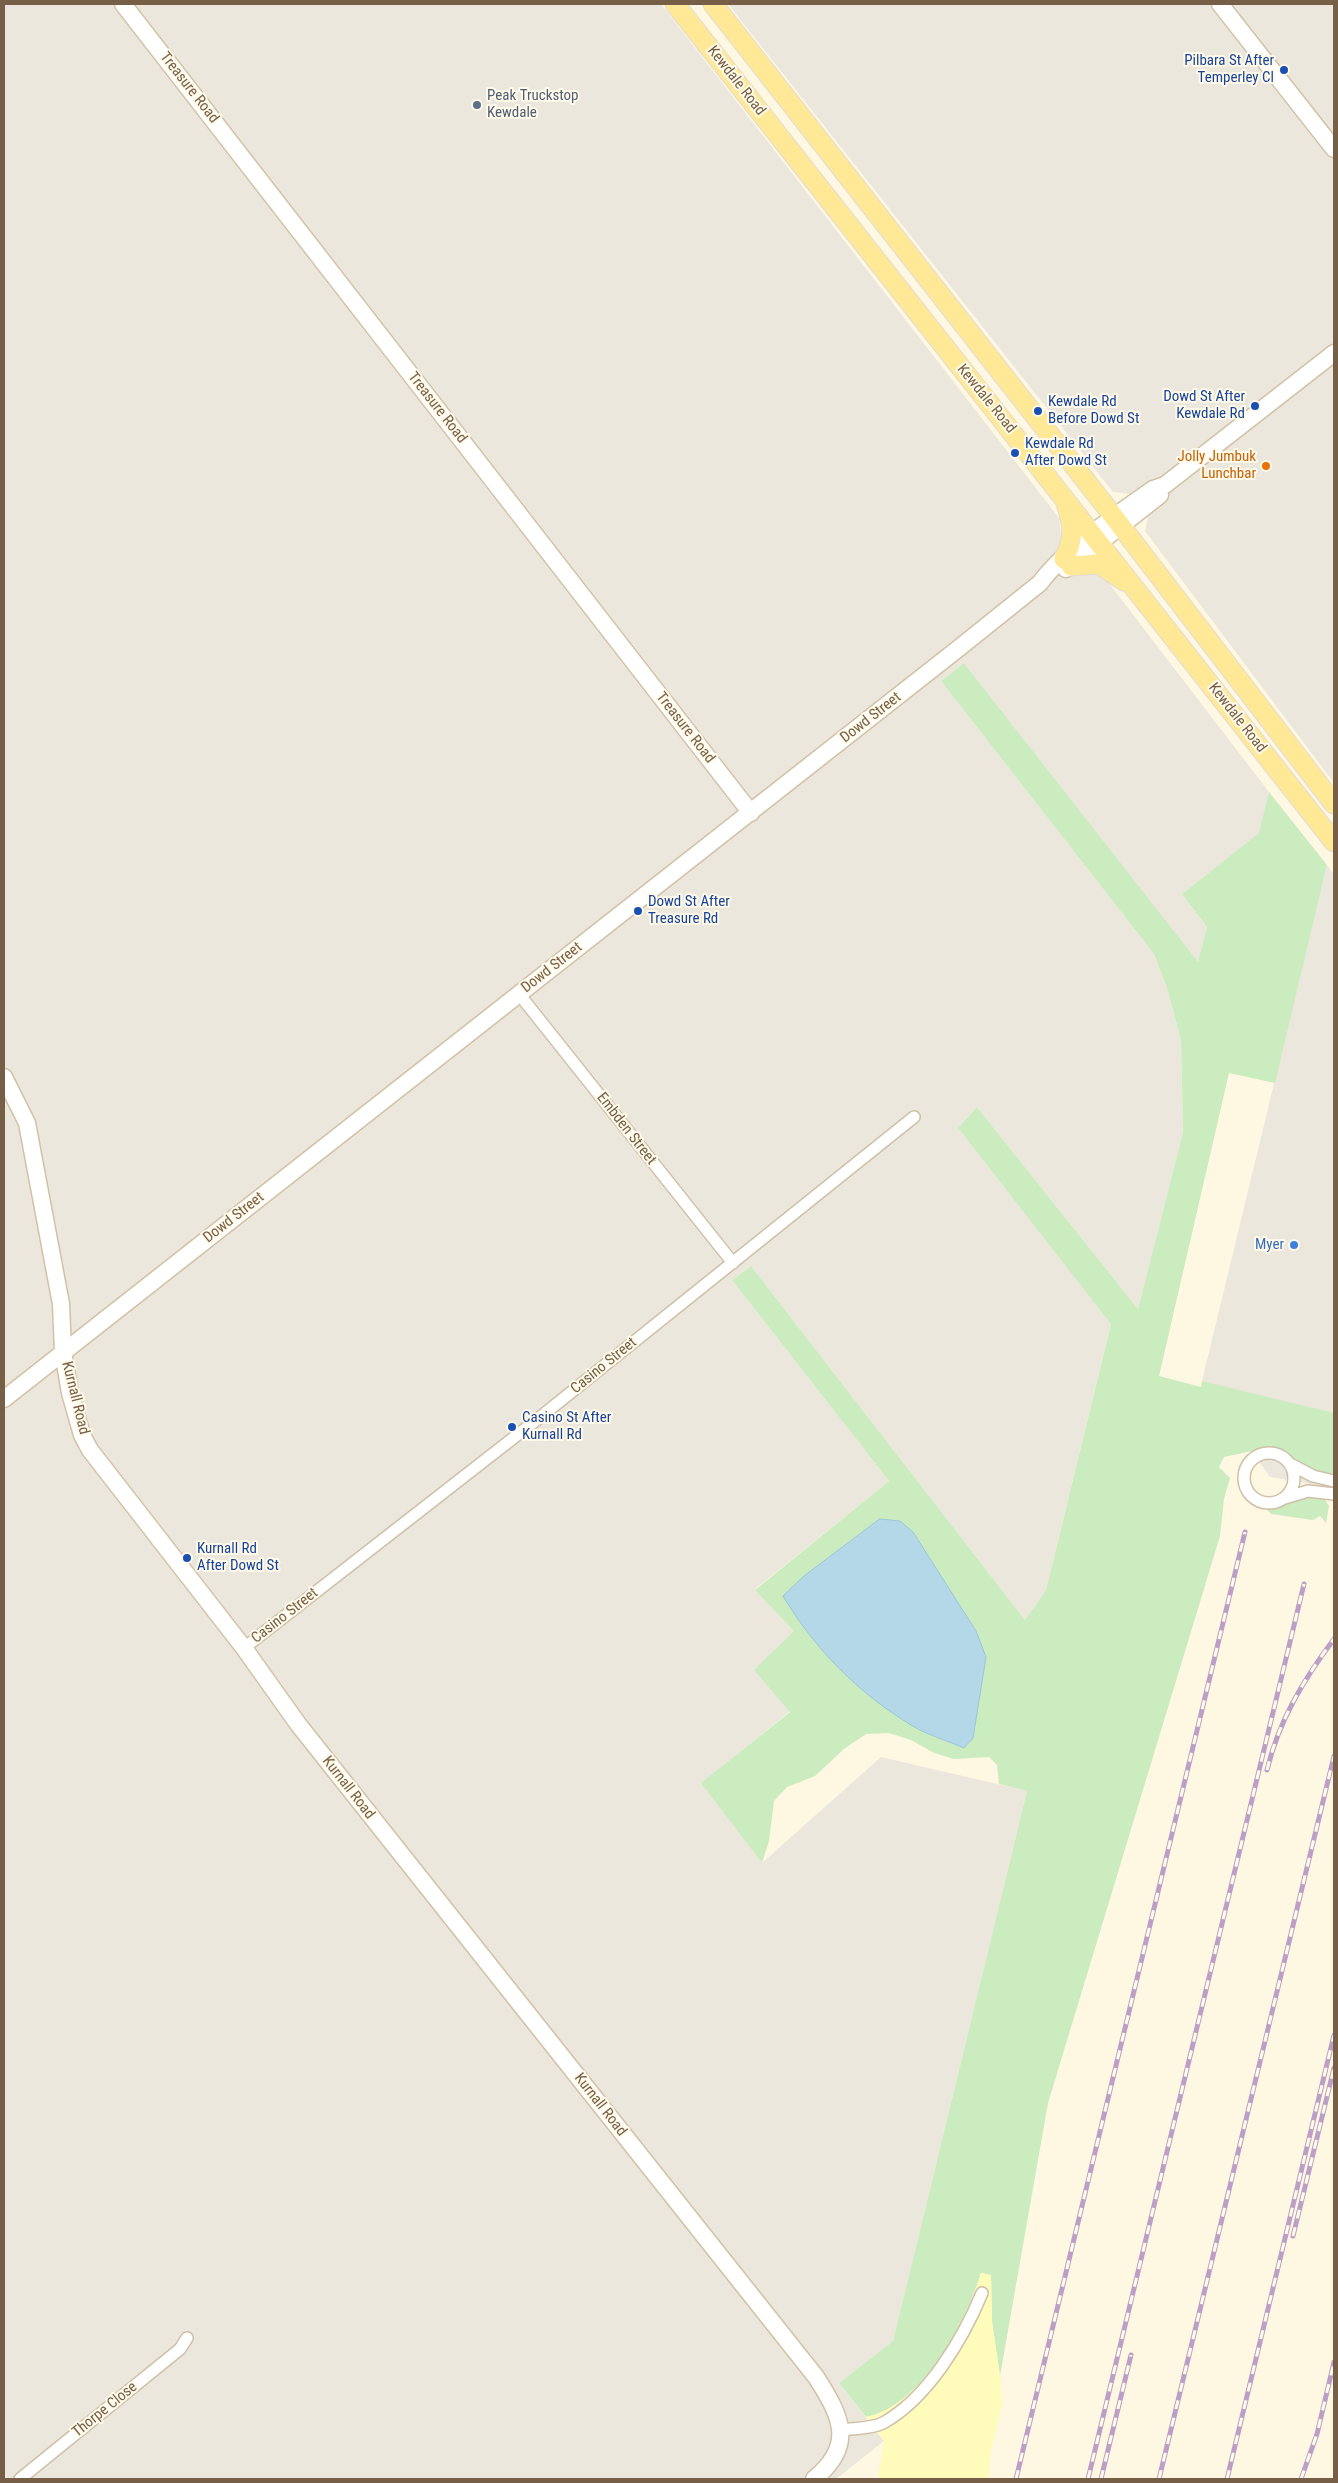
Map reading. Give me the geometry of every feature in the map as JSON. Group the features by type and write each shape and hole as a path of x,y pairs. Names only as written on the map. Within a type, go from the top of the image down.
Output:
{"main road":[{"name":"Kewdale Road","path":"676,4 1334,842"},
{"name":"Kewdale Road","path":"713,4 1118,522 1334,804"},
{"path":"943,298 949,331 948,339 943,344"},
{"path":"1064,497 1072,530 1068,562 1099,564 1135,588"}],"street":[{"name":"Treasure Road","path":"123,4 751,813"},
{"path":"1220,4 1334,149"},
{"name":"Dowd Street","path":"4,1398 751,813 1040,583 1049,571 1068,562 1118,522 1153,489 1165,485 1334,353"},
{"name":"Embden Street","path":"519,994 733,1263"},
{"name":"Kurnall Road","path":"4,1077 28,1123 61,1304 64,1352 70,1392 82,1436 90,1450 244,1648 298,1724 816,2377 836,2410 841,2430"},
{"name":"Casino Street","path":"244,1648 733,1263 914,1117"},
{"path":"1334,1481 1312,1476 1290,1464 1279,1455 1264,1453 1251,1461 1245,1474 1246,1487 1255,1498 1268,1503 1308,1491 1334,1494"},
{"path":"1284,1498 1290,1492 1294,1478 1290,1464"},
{"path":"814,2479 825,2470 837,2454 841,2430 882,2424 909,2402 934,2377 960,2340 982,2292"},
{"name":"Thorpe Close","path":"20,2479 180,2349 187,2338"}],"shaded area":[{"path":"4,4 661,4 1059,518 1062,547 1082,572 1097,575 1108,582 1269,792 1260,833 1182,894 1207,927 1198,963 964,663 941,681 1154,954 1167,988 1181,1040 1183,1132 1138,1309 977,1107 958,1128 1111,1323 1046,1590 1025,1620 751,1266 732,1280 889,1481 755,1589 794,1631 790,1711 702,1783 762,1863 881,1757 1027,1791 893,2341 839,2383 884,2441 836,2479 4,2479"},
{"path":"728,4 1334,4 1334,783 1145,531 1148,517 1132,494 1113,492"},
{"path":"1327,865 1334,874 1334,1488 1270,1477 1202,1381"}],"green space":[{"path":"964,663 1198,962 1207,927 1182,894 1259,833 1269,792 1327,865 1275,1083 1229,1073 1159,1376 1201,1387 1202,1381 1334,1413 1334,1477 1319,1473 1277,1448 1261,1449 1224,1457 1219,1467 1230,1478 1224,1499 1220,1536 1048,2103 1000,2376 992,2322 991,2275 981,2273 974,2293 953,2337 923,2380 905,2397 886,2410 866,2417 839,2383 893,2341 1027,1791 999,1784 997,1765 989,1757 954,1759 934,1753 911,1740 889,1733 866,1734 844,1749 815,1776 787,1787 774,1801 769,1841 762,1863 701,1783 790,1712 754,1670 794,1631 755,1590 889,1481 732,1280 751,1266 1025,1620 1046,1590 1111,1324 958,1128 977,1107 1138,1309 1183,1132 1181,1040 1167,988 1154,954 941,681"},
{"path":"1311,1496 1325,1500 1329,1506 1326,1523 1320,1516 1313,1520 1271,1514 1267,1510 1267,1508 1273,1505"}],"sand":[{"path":"981,2273 991,2275 992,2322 1000,2376 1002,2406 990,2455 989,2479 878,2479 884,2441 866,2417 886,2410 905,2397 923,2380 953,2337 974,2293"}],"water":[{"path":"880,1519 900,1521 913,1532 976,1631 986,1657 973,1738 964,1748 917,1729 873,1699 855,1684 809,1634 783,1596 804,1576"}],"railway":[{"path":"1016,2479 1245,1532"},
{"path":"1088,2479 1304,1584"},
{"path":"1267,1770 1278,1734 1294,1701 1334,1639"},
{"path":"1159,2479 1334,1756"},
{"path":"1227,2479 1334,2035"},
{"path":"1293,2236 1334,2068"},
{"path":"1101,2479 1131,2355"},
{"path":"1301,2479 1317,2434 1334,2362"}],"place":[{"name":"Pilbara St After Temperley Cl","path":"1284,70"},
{"name":"Peak Truckstop Kewdale","path":"477,105"},
{"name":"Dowd St After Kewdale Rd","path":"1255,406"},
{"name":"Kewdale Rd Before Dowd St","path":"1038,411"},
{"name":"Kewdale Rd After Dowd St","path":"1015,453"},
{"name":"Jolly Jumbuk Lunchbar","path":"1266,466"},
{"name":"Dowd St After Treasure Rd","path":"638,911"},
{"name":"Myer","path":"1294,1245"},
{"name":"Casino St After Kurnall Rd","path":"512,1427"},
{"name":"Kurnall Rd After Dowd St","path":"187,1558"}]}
